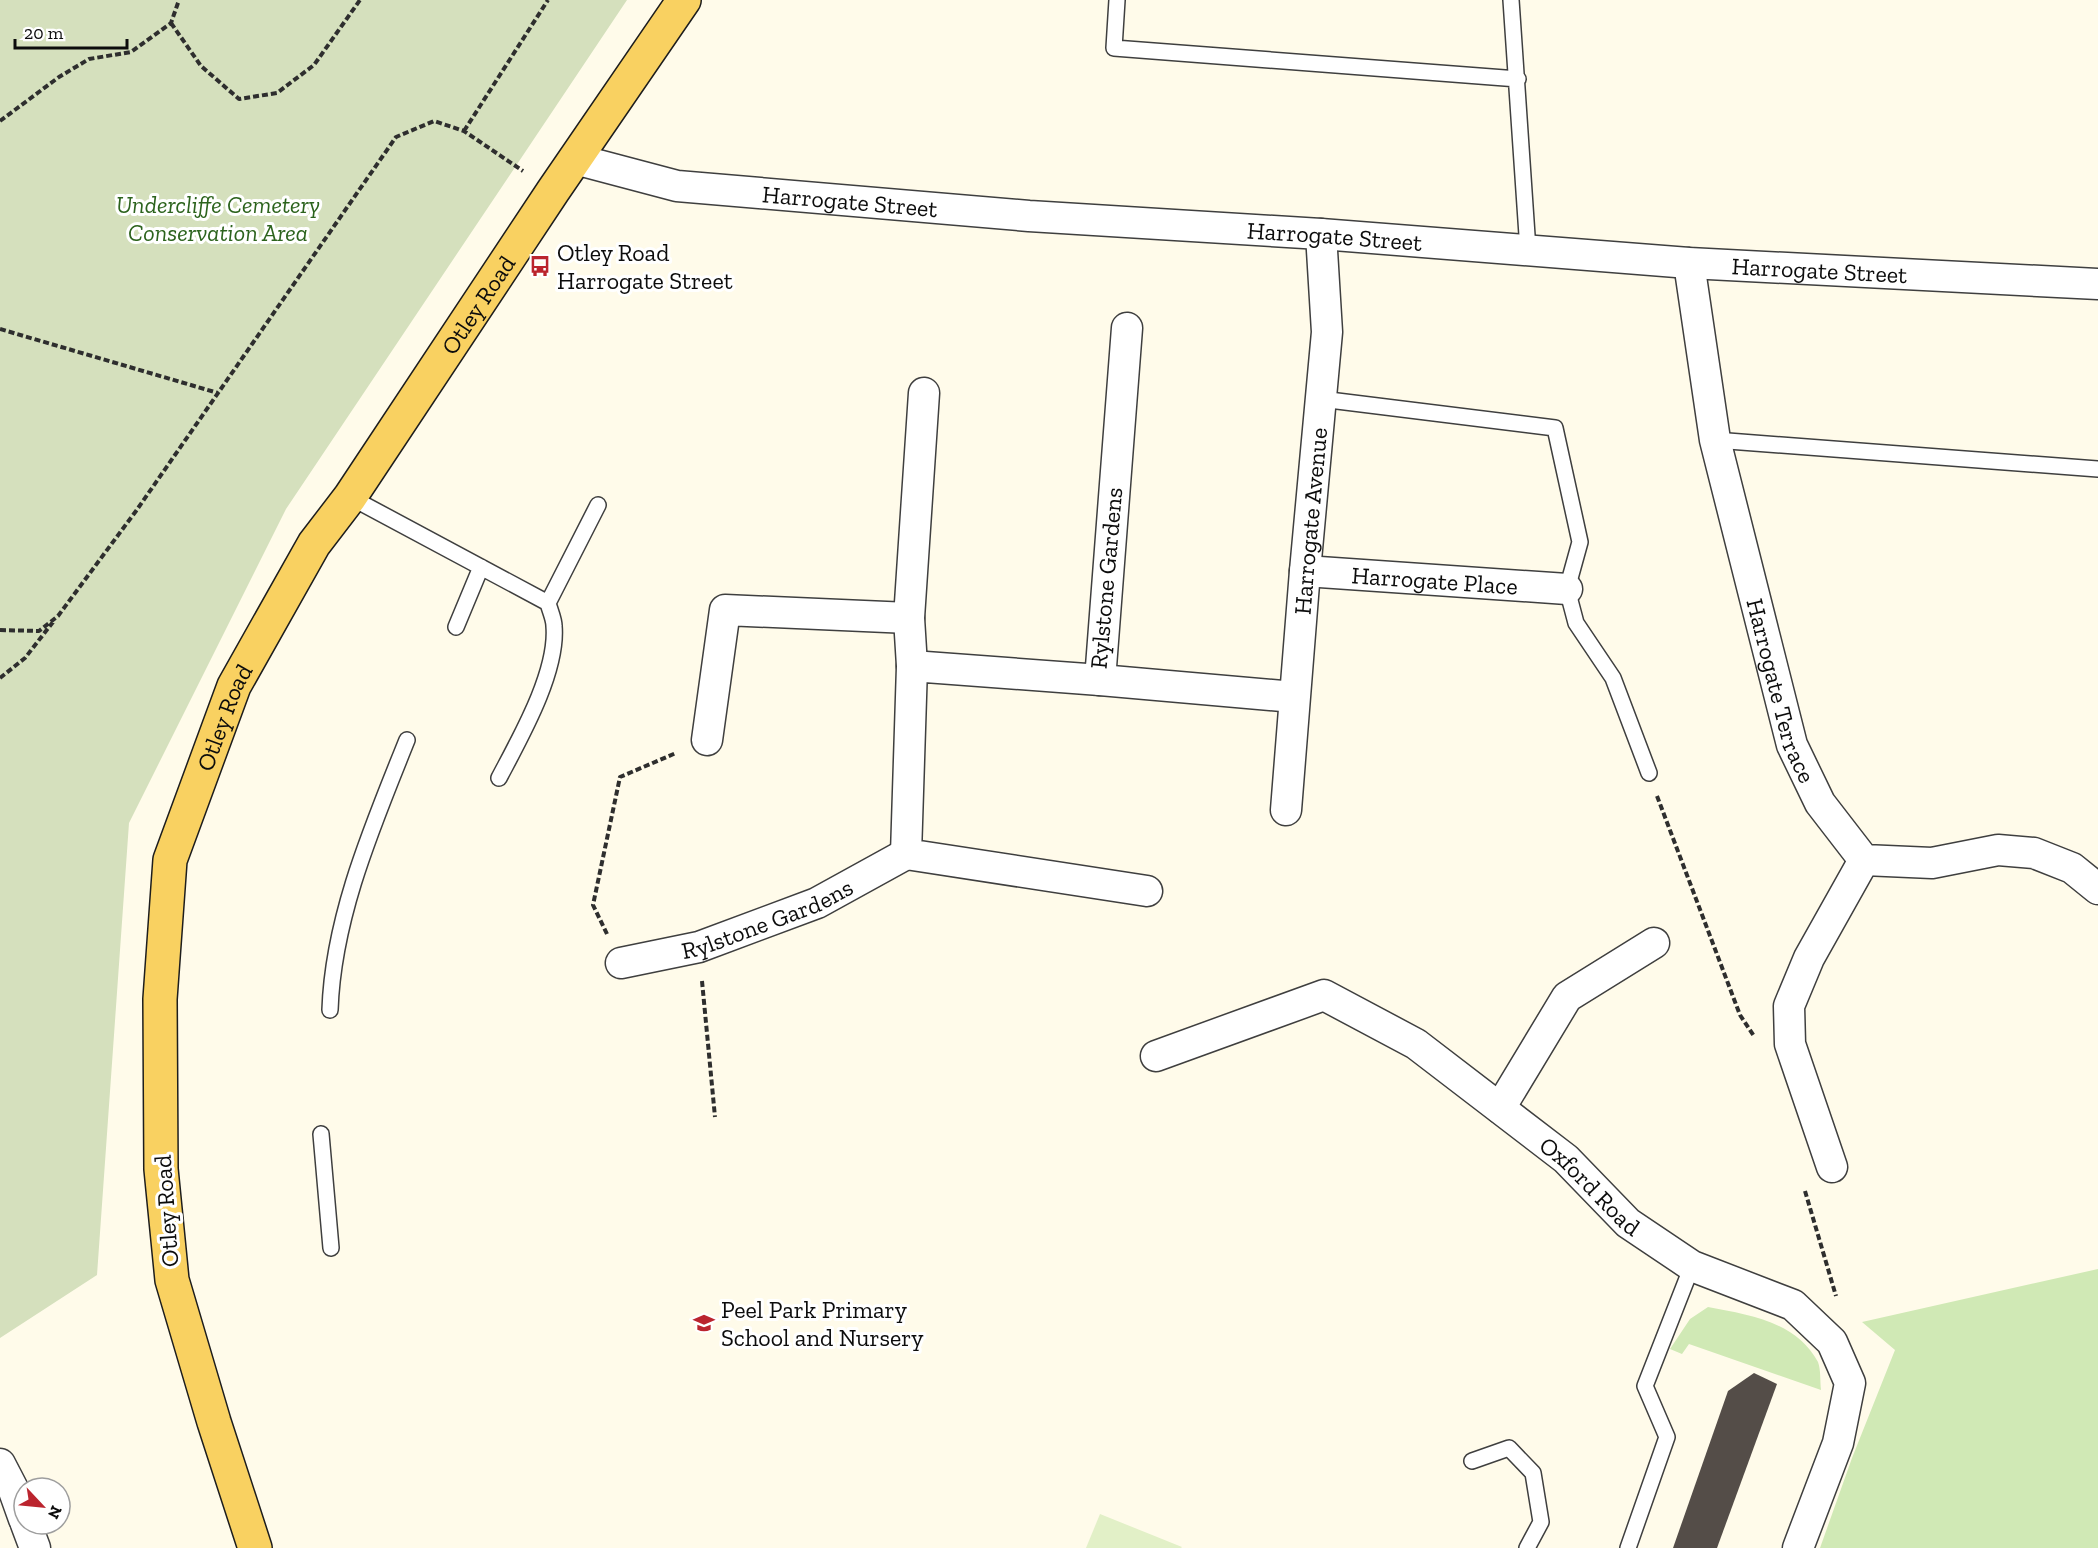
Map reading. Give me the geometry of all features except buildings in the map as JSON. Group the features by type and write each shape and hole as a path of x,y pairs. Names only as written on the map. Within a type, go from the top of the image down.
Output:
{"main road":[{"name":"Otley Road","path":"255,1548 172,1280 161,1169 160,1010 170,860 234,686 314,544 350,497 553,191 684,0"}],"street":[{"name":"Harrogate Street","path":"575,159 677,186 1029,216 1321,234 1689,263 2098,284"},
{"name":"Harrogate Avenue","path":"1287,810 1294,697 1327,332 1321,234"},
{"name":"Harrogate Terrace","path":"1689,263 1715,440 1792,745 1820,803 1864,860"},
{"name":"Rylstone Gardens","path":"912,666 1100,680 1127,328"},
{"path":"924,393 909,618 912,666 906,854 1147,891"},
{"name":"Harrogate Place","path":"1305,571 1567,589"},
{"path":"707,740 725,610 909,618"},
{"path":"1100,680 1294,697"},
{"path":"1832,1167 1790,1044 1789,1006 1809,958 1864,860 1932,863 1998,850 2034,853 2072,868 2098,889"},
{"name":"Rylstone Gardens","path":"621,963 699,947 817,903 906,854"},
{"path":"1500,1108 1566,997 1654,943"},
{"name":"Oxford Road","path":"1156,1056 1324,995 1416,1044 1566,1159 1628,1223 1692,1266 1793,1305 1832,1342 1850,1383 1838,1443 1798,1548"},
{"path":"0,1464 12,1487"}],"lane":[{"path":"1117,0 1114,48 1518,79"},
{"path":"1511,0 1528,250"},
{"path":"1321,399 1555,428 1580,542 1567,589 1576,623 1613,678 1649,773"},
{"path":"1715,440 2098,468"},
{"path":"350,497 548,603"},
{"path":"499,778 536,705 553,650 554,625 548,603 598,505"},
{"path":"456,627 481,567"},
{"path":"330,1010 330,995 344,915 368,839 408,740"},
{"path":"321,1134 331,1248"},
{"path":"1628,1548 1667,1437 1645,1386 1692,1266"},
{"path":"1472,1461 1509,1448 1533,1473 1541,1522 1527,1548"}],"path":[{"path":"0,121 59,77 89,59 132,52 171,23 179,0"},
{"path":"171,23 201,66 240,99 277,93 314,65 360,0"},
{"path":"464,131 548,0"},
{"path":"0,678 25,657 136,511 396,137 434,121 464,131 553,191"},
{"path":"0,329 218,393"},
{"path":"0,630 39,631 58,616"},
{"path":"621,963 593,905 620,777 707,740"},
{"path":"699,947 715,1117"}],"green space":[{"name":"Undercliffe Cemetery Conservation Area","path":"0,0 627,0 286,509 129,823 97,1275 0,1338"},
{"path":"2098,1269 2098,1548 1820,1548 1852,1458 1895,1350 1862,1322"},
{"path":"1708,1307 1770,1322 1797,1337 1809,1348 1818,1362 1821,1390 1689,1344 1682,1354 1670,1349 1690,1319"},
{"path":"1100,1514 1182,1547 1086,1548"}],"place":[{"name":"Otley Road Harrogate Street","path":"540,266"},
{"name":"Peel Park Primary School and Nursery","path":"704,1323"}]}
